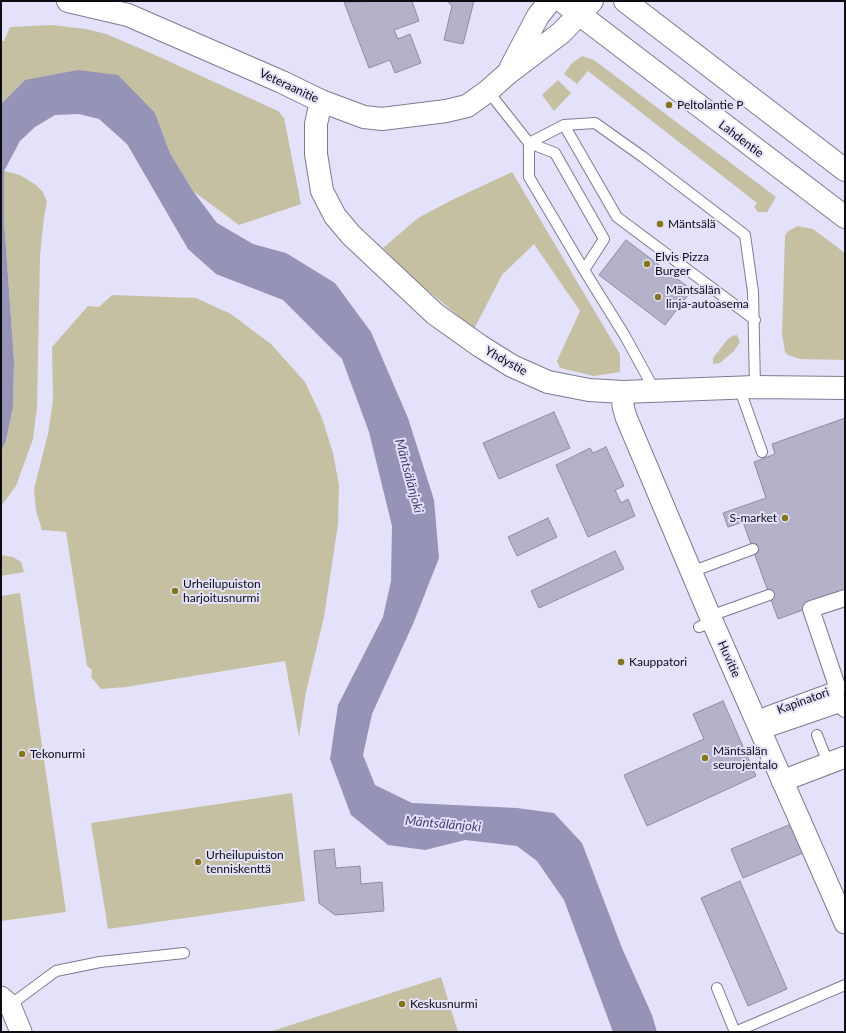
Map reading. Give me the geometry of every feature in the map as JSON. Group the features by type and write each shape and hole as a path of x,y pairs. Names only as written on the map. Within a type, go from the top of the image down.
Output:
{"main road":[{"name":"Veteraanitie","path":"68,1 128,16 282,82 321,101 364,117 382,119 446,111 467,106 562,33 586,7"},
{"name":"Veteraanitie","path":"507,74 538,16 550,1"},
{"name":"Lahdentie","path":"562,1 586,7 845,218"},
{"path":"625,1 845,170"},
{"name":"Yhdystie","path":"321,101 316,124 316,154 322,191 334,216 351,235 435,314 480,346 512,366 548,382 589,390 623,392 747,387 845,388"}],"street":[{"name":"Huvitie","path":"623,392 623,406 626,417 691,572 707,622 782,781 845,923"},
{"name":"Kapinatori","path":"845,598 811,609 838,689 767,715 773,727 843,703 845,709"},
{"path":"782,781 836,760"},
{"path":"6,1001 21,1032"}],"lane":[{"path":"488,91 529,144 555,153 604,239 584,270"},
{"path":"529,144 564,125 595,123 648,160 745,235 754,292 755,320 747,387 762,452"},
{"path":"564,125 617,218 755,320"},
{"path":"529,144 529,176 584,270 625,336 655,391"},
{"path":"691,572 753,549"},
{"path":"707,622 769,595"},
{"path":"817,735 836,760"},
{"path":"6,1001 56,971 100,962 184,952"},
{"path":"717,988 735,1032 845,985"}],"shaded area":[{"path":"52,25 86,29 106,34 278,111 284,118 301,204 239,225 193,191 170,153 155,113 25,80 1,104 1,41 4,41 10,27"},
{"path":"582,56 594,60 776,197 767,212 758,212 754,207 757,203 588,71 577,84 564,74 572,63"},
{"path":"558,80 571,93 554,111 542,95"},
{"path":"4,171 20,175 36,185 43,192 47,202 40,256 37,408 33,439 16,486 1,506 1,451 6,441 13,407 14,361 4,220"},
{"path":"512,172 620,354 620,372 594,376 560,368 557,361 580,311 534,244 502,275 474,329 413,278 383,248 418,218 452,200"},
{"path":"798,226 813,229 845,253 845,360 800,359 788,355 785,352 782,334 785,236 788,231"},
{"path":"112,295 196,298 231,314 271,344 305,382 322,418 333,453 339,485 338,524 324,617 306,692 299,737 285,661 126,687 101,689 91,677 92,670 87,666 66,532 42,530 36,511 34,489 48,434 53,400 52,347 88,306 99,307"},
{"path":"737,335 740,342 734,351 720,363 713,364 713,358 727,340 732,336"},
{"path":"1,555 13,557 21,562 24,572 1,576"},
{"name":"Tekonurmi","path":"20,593 66,912 1,921 1,596"},
{"name":"Urheilupuiston tenniskenttä","path":"292,793 305,901 108,929 91,823"},
{"name":"Keskusnurmi","path":"441,977 458,1032 269,1032"}],"water":[{"name":"Mäntsälänjoki","path":"78,70 118,75 155,113 170,153 193,191 217,223 253,244 286,253 335,283 371,332 408,418 434,500 439,558 413,624 372,714 363,755 375,785 412,803 517,808 554,813 582,843 622,948 652,1015 657,1032 613,1032 564,900 537,861 517,846 465,840 425,850 388,845 351,815 330,759 338,705 383,617 391,581 392,526 369,432 342,359 283,300 216,274 188,249 127,144 99,119 79,114 55,115 35,127 20,141 4,171 4,220 14,361 13,407 6,441 1,451 1,104 25,80"}],"building":[{"path":"412,1 419,21 394,30 398,39 410,34 421,63 395,73 390,60 369,68 344,2"},
{"path":"447,1 474,1 463,44 444,40 452,6"},
{"path":"626,240 692,290 665,325 599,275"},
{"path":"554,412 570,448 499,479 483,443"},
{"name":"S-market","path":"845,418 845,595 778,619 743,522 728,527 723,513 766,498 754,462 775,454 772,444"},
{"path":"606,447 624,486 615,490 621,503 628,499 635,516 588,537 556,465 590,448 593,453"},
{"path":"548,518 557,537 517,556 508,537"},
{"path":"615,551 624,569 539,608 531,591"},
{"name":"Mäntsälän seurojentalo","path":"723,701 756,776 647,826 624,775 704,739 693,714"},
{"path":"791,824 803,853 743,878 731,849"},
{"path":"334,849 336,868 360,866 361,884 382,882 384,911 335,915 319,903 314,851"},
{"path":"740,881 787,989 748,1006 701,898"}],"place":[{"name":"Peltolantie P","path":"669,105"},
{"name":"Mäntsälä","path":"660,224"},
{"name":"Elvis Pizza Burger","path":"647,264"},
{"name":"Mäntsälän linja-autoasema","path":"658,297"},
{"name":"S-market","path":"785,518"},
{"name":"Urheilupuiston harjoitusnurmi","path":"175,591"},
{"name":"Kauppatori","path":"621,662"},
{"name":"Tekonurmi","path":"22,754"},
{"name":"Mäntsälän seurojentalo","path":"705,758"},
{"name":"Urheilupuiston tenniskenttä","path":"198,862"},
{"name":"Keskusnurmi","path":"402,1004"}]}
